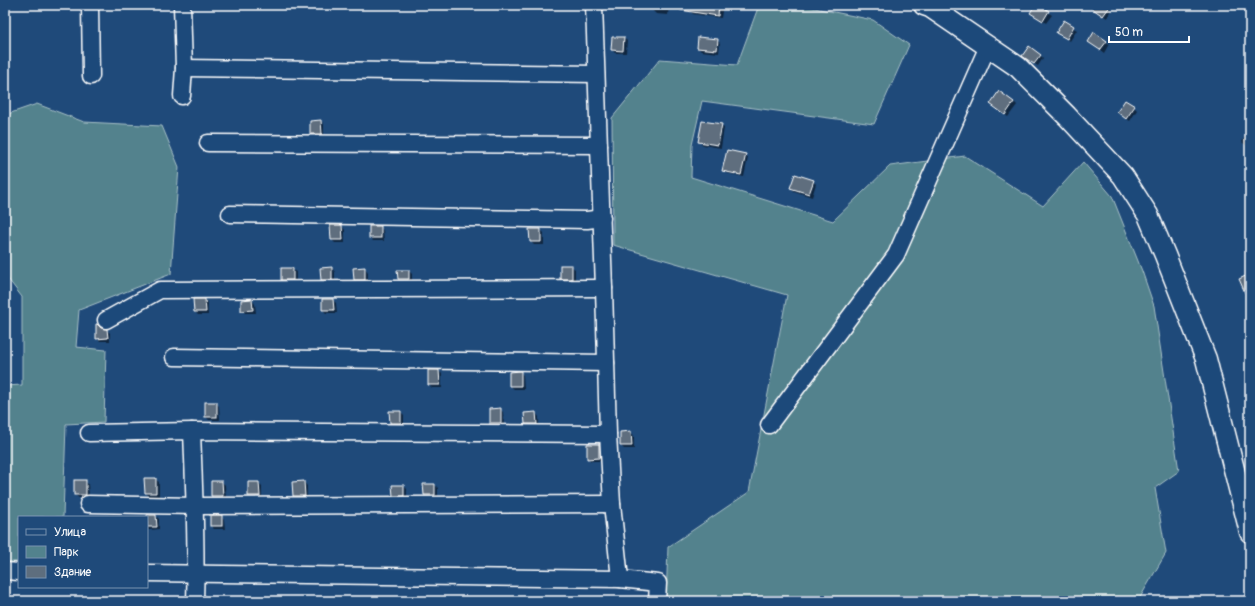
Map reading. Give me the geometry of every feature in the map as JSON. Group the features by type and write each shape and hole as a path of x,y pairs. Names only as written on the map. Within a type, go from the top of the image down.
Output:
{"main road":[{"path":"924,5 930,7 1018,67 1123,176 1148,215 1206,359 1250,532"}],"street":[{"path":"90,5 91,76"},
{"path":"182,5 184,68 182,96"},
{"path":"594,5 608,434 612,504 620,579"},
{"path":"769,425 896,255 988,46"},
{"path":"184,68 596,74"},
{"path":"208,143 599,145"},
{"path":"230,214 587,220 602,218"},
{"path":"106,320 160,290 604,288"},
{"path":"174,357 606,363"},
{"path":"88,433 192,431 608,434"},
{"path":"192,431 195,506 195,601"},
{"path":"88,504 195,506 612,504"},
{"path":"5,572 18,572"},
{"path":"148,573 620,579 658,583 657,601"}],"green space":[{"path":"759,5 800,5 873,20 909,45 874,124 702,101 692,145 691,177 833,221 890,166 965,156 1043,206 1083,162 1112,196 1142,271 1154,306 1179,471 1155,488 1166,553 1138,601 666,601 668,547 749,492 787,295 613,245 612,118 660,59 737,65"},
{"path":"37,104 84,122 162,126 179,167 171,274 79,310 76,347 106,350 104,422 66,424 63,516 18,516 18,562 5,562 5,386 22,385 22,297 5,275 5,115"}],"building":[{"path":"680,5 719,5 718,16 680,10"},
{"path":"1035,5 1040,5 1049,11 1043,21 1030,13"},
{"path":"1087,5 1111,5 1103,16"},
{"path":"1064,20 1074,26 1067,39 1056,33"},
{"path":"1094,32 1107,41 1100,50 1088,42"},
{"path":"612,37 624,37 623,51 611,50"},
{"path":"698,37 718,39 717,50 697,48"},
{"path":"1029,46 1041,55 1034,64 1022,56"},
{"path":"999,91 1014,102 1005,115 990,104"},
{"path":"1125,100 1135,106 1126,119 1117,112"},
{"path":"321,120 322,134 310,134 310,121"},
{"path":"702,121 722,124 718,145 698,142"},
{"path":"727,150 746,154 741,175 722,171"},
{"path":"795,174 814,180 809,194 790,188"},
{"path":"330,225 342,225 343,240 331,240"},
{"path":"369,226 381,226 381,238 369,238"},
{"path":"529,229 541,229 541,242 530,242"},
{"path":"560,265 572,265 572,279 560,279"},
{"path":"332,267 332,280 321,280 320,268"},
{"path":"365,267 365,280 354,280 353,268"},
{"path":"281,268 293,268 293,280 281,280"},
{"path":"397,270 409,270 409,279 398,279"},
{"path":"1250,274 1250,304 1239,279"},
{"path":"193,299 205,299 206,312 194,312"},
{"path":"252,299 253,310 241,311 241,300"},
{"path":"322,299 333,299 334,310 322,310"},
{"path":"96,324 101,328 107,329 108,338 96,339"},
{"path":"428,370 439,370 440,385 428,385"},
{"path":"521,371 521,386 509,386 509,372"},
{"path":"205,402 217,402 217,417 205,417"},
{"path":"501,408 501,423 489,423 489,409"},
{"path":"389,411 401,411 401,423 390,423"},
{"path":"536,412 537,424 525,424 524,413"},
{"path":"631,431 632,446 620,446 620,432"},
{"path":"587,444 599,444 599,458 587,459"},
{"path":"144,478 156,478 156,493 145,493"},
{"path":"74,480 86,480 86,495 74,495"},
{"path":"211,481 222,481 223,496 211,496"},
{"path":"304,481 305,496 293,496 292,482"},
{"path":"248,482 259,482 260,496 248,496"},
{"path":"423,484 435,484 435,495 424,495"},
{"path":"392,485 404,485 404,496 393,496"},
{"path":"156,515 157,527 148,527 147,516"},
{"path":"210,515 222,515 222,526 210,526"}]}
